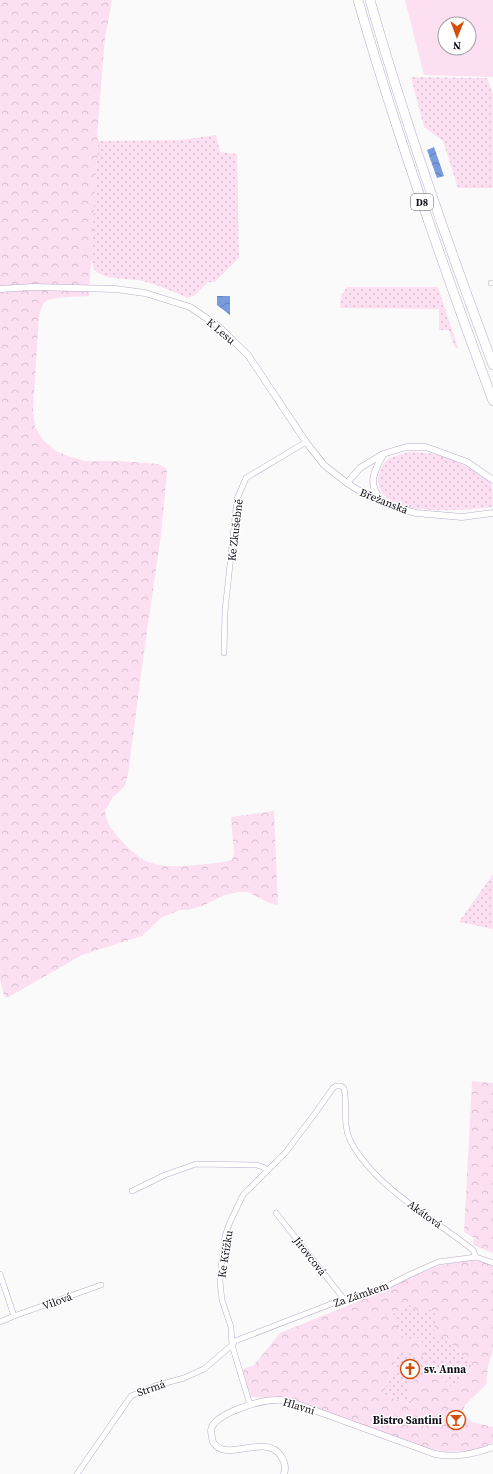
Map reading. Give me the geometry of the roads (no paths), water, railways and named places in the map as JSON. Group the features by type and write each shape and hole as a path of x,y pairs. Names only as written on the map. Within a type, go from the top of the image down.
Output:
{"highway":[{"name":"D8","path":"358,0 372,50 445,271 493,401"},
{"name":"D8","path":"370,0 383,47 456,267 493,365"}],"street":[{"name":"K Lesu","path":"0,289 33,287 115,289 145,293 190,307 218,326 248,356 306,442 324,465 347,484"},
{"name":"Ke Zkušebně","path":"224,653 226,611 237,499 246,478 306,442"},
{"name":"Břežanská","path":"493,480 467,462 426,447 406,447 383,454 360,468 347,484 384,503 416,513 462,517 493,513"},
{"path":"383,454 374,471 373,483 376,494 384,503"},
{"name":"Akátová","path":"276,1162 290,1146 333,1088 341,1086 345,1090 345,1121 350,1139 373,1171 391,1189 473,1250 476,1257"},
{"name":"Ke Křížku","path":"250,1405 232,1345 231,1326 222,1300 220,1268 225,1236 243,1195 276,1162"},
{"path":"132,1191 165,1175 196,1164 257,1165 265,1168 267,1171"},
{"name":"Jirovcová","path":"276,1213 344,1299"},
{"name":"Za Zámkem","path":"232,1345 235,1341 344,1299 380,1290 438,1262 476,1257 493,1264"},
{"path":"0,1274 14,1316"},
{"name":"Vilová","path":"0,1322 101,1285"},
{"name":"Strmá","path":"77,1474 131,1396 155,1386 184,1378 204,1369 232,1345"},
{"name":"Hlavní","path":"284,1474 284,1461 280,1454 274,1450 261,1447 227,1450 218,1447 213,1441 211,1430 215,1422 224,1415 250,1405 272,1400 284,1400 439,1455 464,1456 493,1447"}],"water":[{"path":"434,147 444,176 437,178 427,150"},
{"path":"217,296 230,296 230,315 217,305"}],"place":[{"name":"sv. Anna","path":"410,1369"},
{"name":"Bistro Santini","path":"456,1420"}]}
